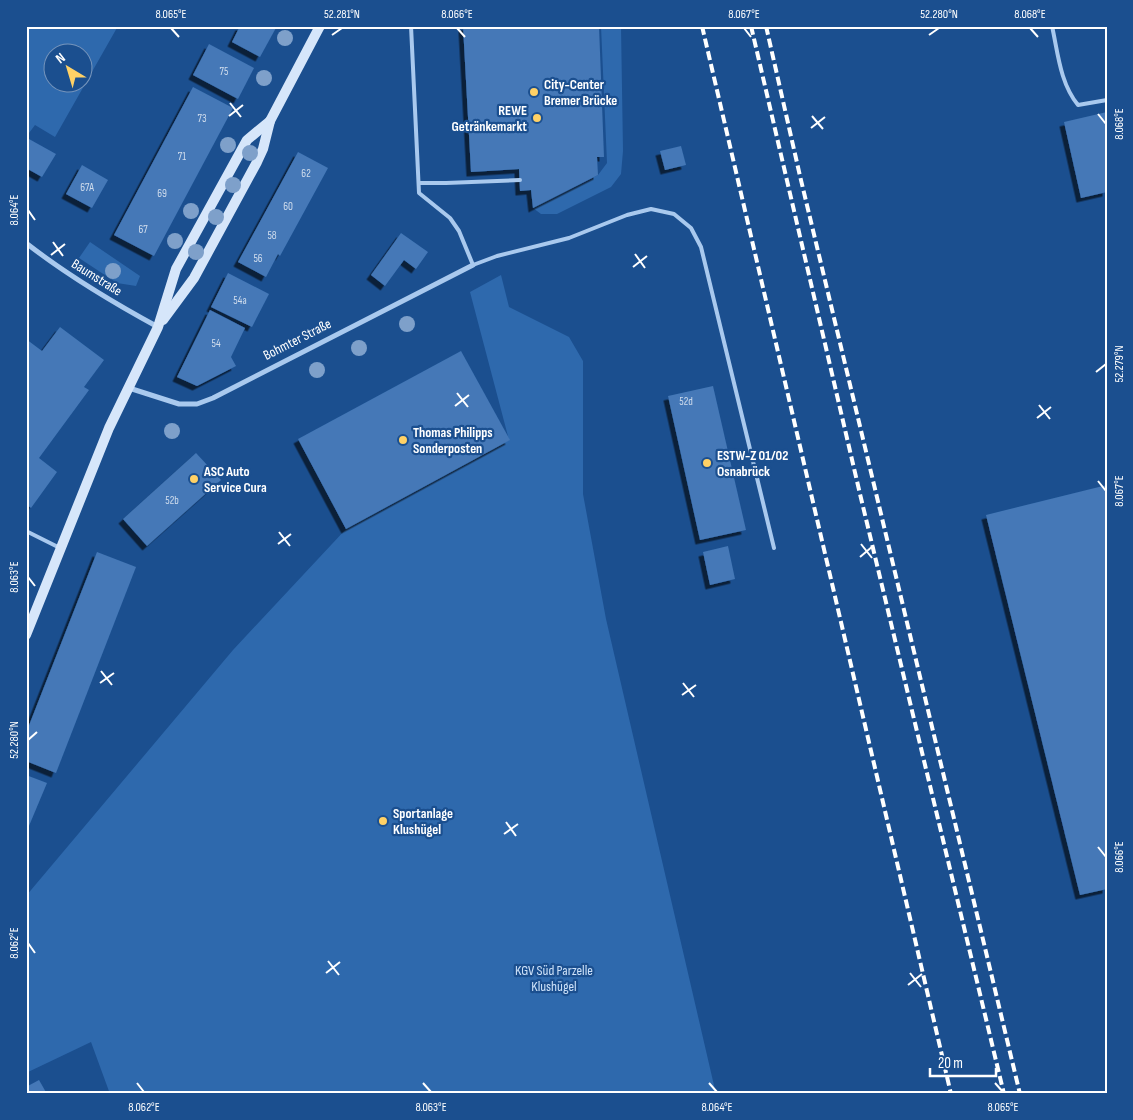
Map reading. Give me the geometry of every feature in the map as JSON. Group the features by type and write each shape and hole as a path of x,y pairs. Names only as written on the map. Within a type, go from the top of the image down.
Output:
{"main road":[{"path":"158,327 194,278 260,156 270,121 320,26"},
{"path":"26,635 109,428 158,327 176,269 246,140 270,121"}],"street":[{"name":"Baumstraße","path":"26,243 52,263 128,311 158,327"},
{"name":"Bohmter Straße","path":"128,388 179,404 197,404 213,398 473,265"}],"lane":[{"path":"411,26 419,193 450,218 459,231 473,265 497,256 569,238 627,215 650,209 674,214 691,228 701,248 774,548"},
{"path":"1052,26 1063,77 1070,95 1078,105 1107,100"},
{"path":"419,183 446,184 520,180"},
{"path":"26,531 60,548"}],"green space":[{"path":"26,26 118,26 92,72 92,42 42,42 42,92 81,92 55,137 35,125 26,137"},
{"path":"601,26 621,26 623,151 621,174 611,187 557,214 541,214 533,208 598,175 607,163"},
{"path":"90,242 140,276 136,286 117,283 79,258"},
{"name":"KGV Süd Parzelle Klushügel","path":"501,275 509,307 569,337 583,361 583,494 606,619 716,1094 110,1094 91,1042 26,1073 26,930 29,927 26,917 26,896 233,650 346,529 509,440 470,292"}],"building":[{"path":"240,26 277,26 260,57 232,42"},
{"name":"City-Center Bremer Brücke","path":"463,26 599,26 604,157 597,157 598,175 533,208 531,190 520,191 519,169 471,172"},
{"path":"209,44 254,68 238,99 193,75"},
{"path":"193,87 233,108 154,256 114,235"},
{"path":"1107,112 1107,192 1081,198 1064,122"},
{"path":"29,139 56,154 42,177 26,168 26,143"},
{"path":"681,146 686,165 665,170 660,151"},
{"path":"298,152 328,168 280,256 278,254 266,277 238,262"},
{"path":"82,165 108,180 92,208 66,194"},
{"path":"401,233 428,252 416,269 404,260 385,286 371,275"},
{"path":"228,273 269,294 252,327 211,307"},
{"path":"210,310 245,328 231,357 236,366 197,386 177,377"},
{"path":"60,327 104,360 84,387 89,390 39,458 57,472 31,508 26,504 26,339 42,351"},
{"path":"461,351 510,440 346,529 298,439"},
{"name":"ESTW-Z 01/02 Osnabrück","path":"713,386 746,530 700,540 668,396"},
{"path":"196,453 221,480 147,546 123,519"},
{"path":"1107,485 1107,889 1080,895 986,515"},
{"path":"728,546 735,579 710,585 703,552"},
{"path":"97,552 136,567 56,773 26,761 26,733"},
{"path":"26,775 47,783 26,833"},
{"path":"39,1080 47,1094 26,1094 26,1087"}],"railway":[{"path":"702,26 951,1094"},
{"path":"751,26 860,494 1004,1094"},
{"path":"766,26 800,176 1020,1094"}],"place":[{"name":"City-Center Bremer Brücke","path":"534,92"},
{"name":"REWE Getränkemarkt","path":"537,118"},
{"name":"Thomas Philipps Sonderposten","path":"403,440"},
{"name":"ESTW-Z 01/02 Osnabrück","path":"707,463"},
{"name":"ASC Auto Service Cura","path":"194,479"},
{"name":"Sportanlage Klushügel","path":"383,821"}]}
